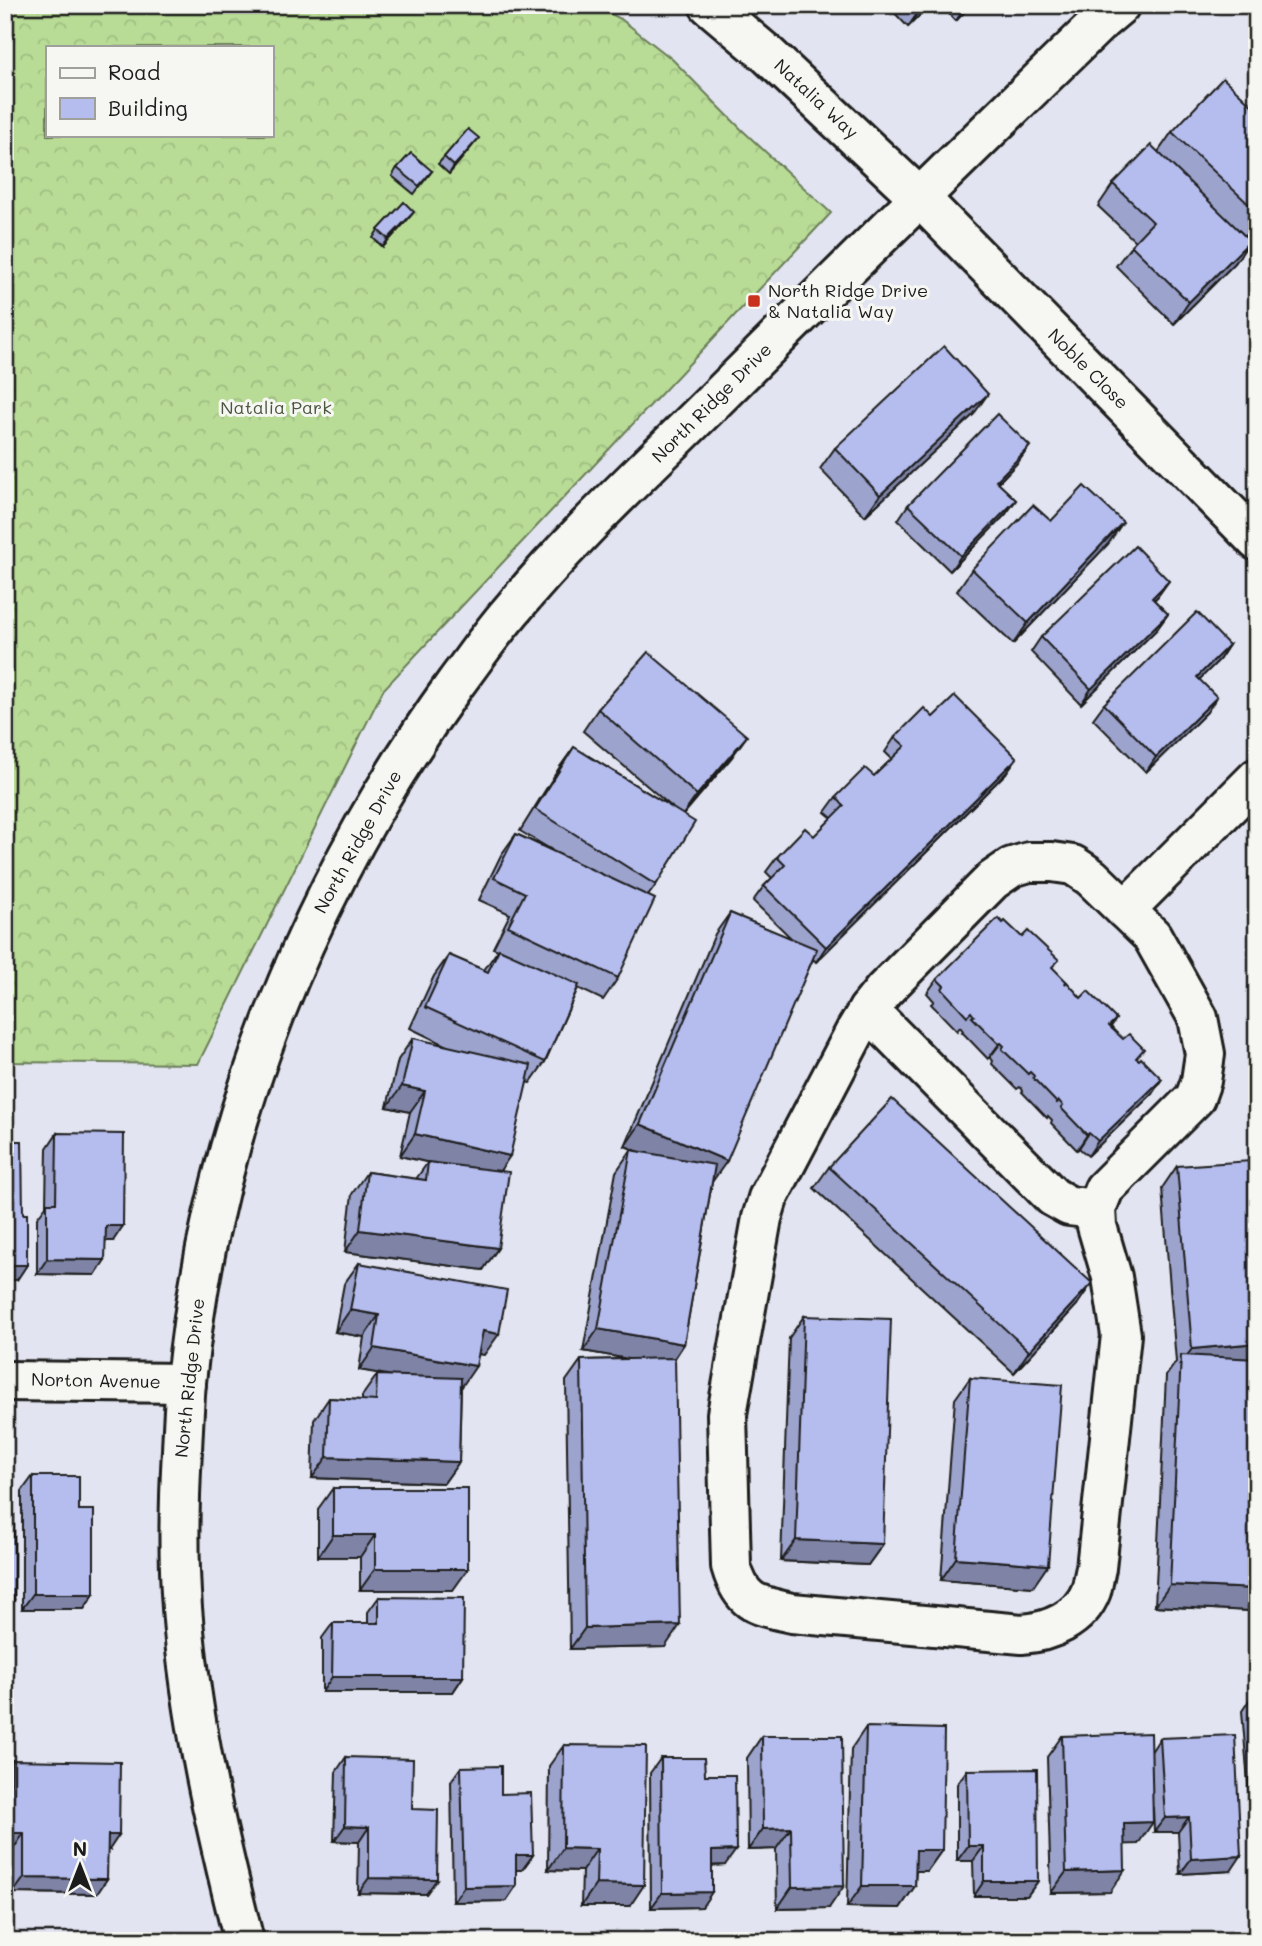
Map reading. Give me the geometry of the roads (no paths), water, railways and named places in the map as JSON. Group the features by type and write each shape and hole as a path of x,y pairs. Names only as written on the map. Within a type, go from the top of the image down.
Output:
{"street":[{"name":"Natalia Way","path":"709,5 767,54 919,197"},
{"name":"North Ridge Drive","path":"244,1941 205,1781 188,1668 180,1548 180,1489 186,1382 199,1287 220,1185 273,1016 321,907 387,784 426,724 508,614 566,549 919,197 1120,5"},
{"name":"Noble Close","path":"919,197 1257,541"},
{"path":"1125,910 1257,778"},
{"path":"1029,862 1073,865 1091,877 1125,910 1152,936 1198,1018 1205,1054 1195,1098 1104,1189 1096,1209 1097,1226 1112,1277 1121,1335 1096,1568 1090,1593 1078,1611 1065,1622 1042,1632 1022,1634 792,1613 750,1601 737,1585 731,1566 727,1414 762,1218 768,1198 868,1010 884,990 993,880 1012,867 1029,862"},
{"path":"868,1010 1053,1197 1069,1206 1096,1209"},
{"name":"Norton Avenue","path":"5,1381 186,1382"}],"place":[{"name":"North Ridge Drive & Natalia Way","path":"754,301"}],"park label":[{"name":"Natalia Park","path":"276,408"}]}
